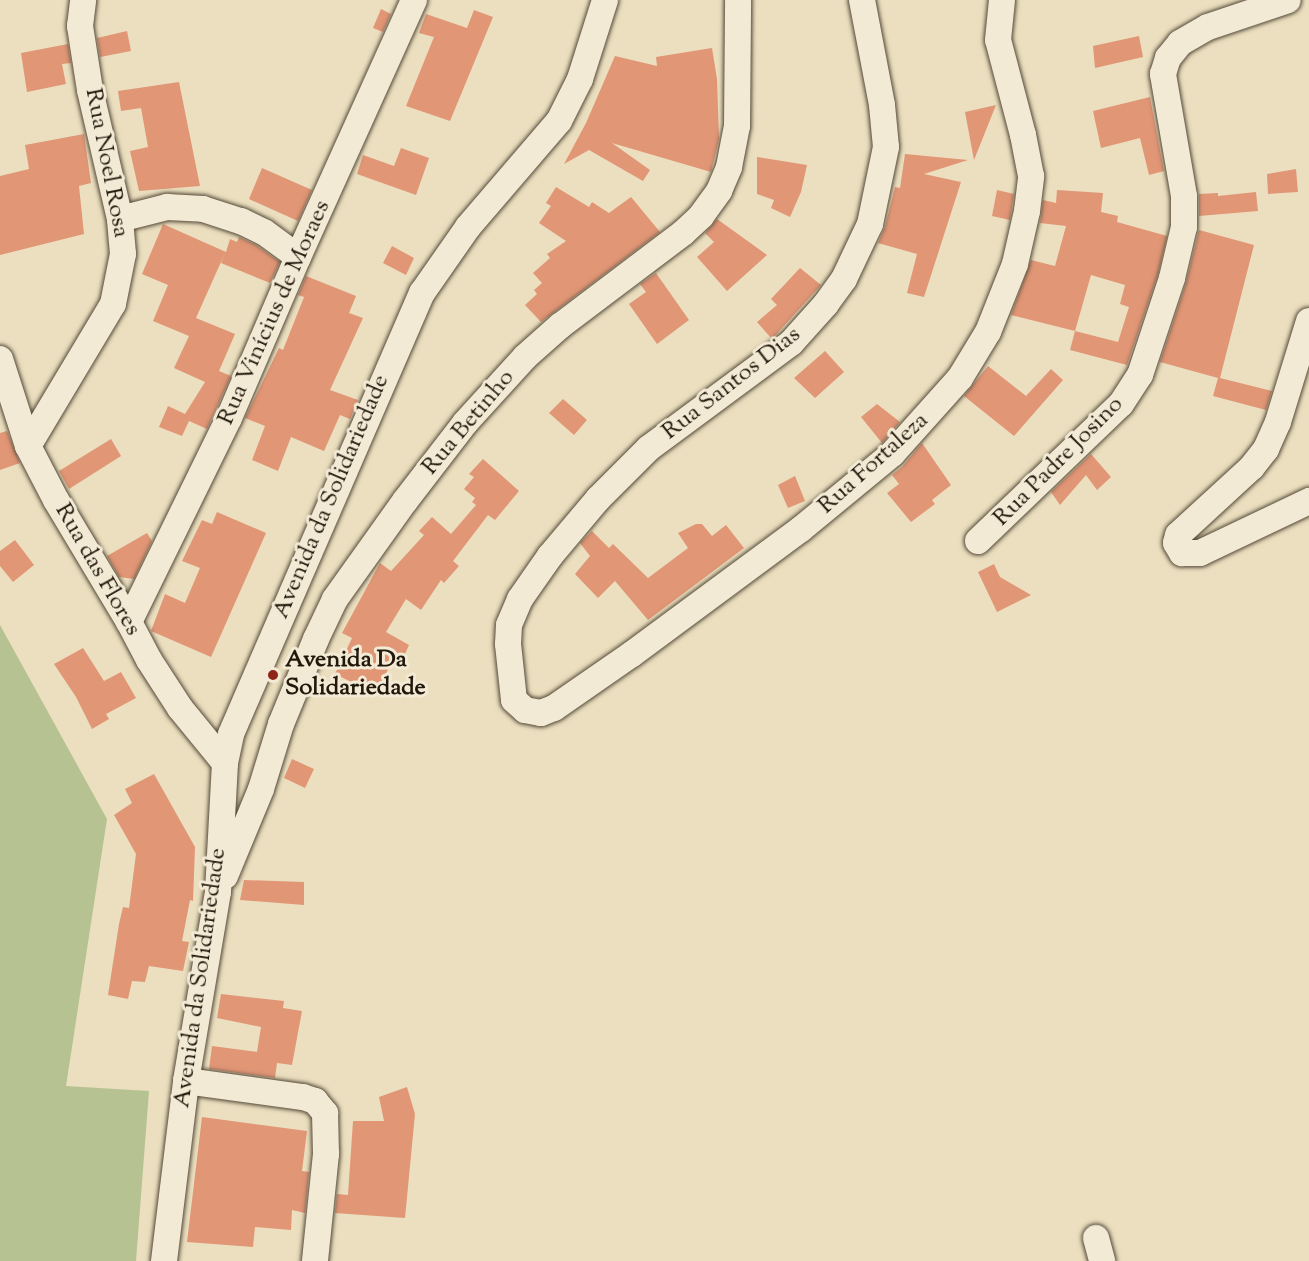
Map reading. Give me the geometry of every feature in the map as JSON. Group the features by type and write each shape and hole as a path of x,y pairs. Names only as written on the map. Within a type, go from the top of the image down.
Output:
{"street":[{"name":"Rua Noel Rosa","path":"28,446 113,304 123,254 120,219 90,90 81,26 83,0"},
{"name":"Rua Vinícius de Moraes","path":"129,622 229,418 298,257 414,0"},
{"name":"Avenida da Solidariedade","path":"164,1261 186,1082 218,892 225,764 231,734 422,293 468,227 559,121 580,79 605,0"},
{"name":"Rua Betinho","path":"218,892 261,789 281,724 335,599 405,501 465,423 525,357 560,326 683,233 701,216 719,191 729,167 737,126 738,0"},
{"name":"Rua Santos Dias","path":"514,699 508,644 509,625 520,599 550,556 598,499 649,448 791,343 826,304 844,279 870,224 886,147 882,105 862,0"},
{"name":"Rua Fortaleza","path":"514,699 525,710 541,713 554,708 632,654 801,529 892,454 960,378 988,332 1015,264 1027,211 1031,176 1023,135 998,40 1002,0"},
{"name":"Rua Padre Josino","path":"978,542 1121,405 1140,375 1172,278 1184,227 1184,196 1163,74 1168,58 1180,43 1208,27 1288,0"},
{"path":"120,219 167,207 203,209 241,221 264,232 298,257"},
{"path":"1309,321 1278,422 1266,449 1252,468 1178,535 1176,543 1182,553 1188,555 1200,553 1309,501"},
{"name":"Rua das Flores","path":"0,359 28,446 56,500 129,622 148,660 180,708 225,764"},
{"path":"186,1082 303,1097 315,1101 325,1113 326,1154 315,1261"}],"green space":[{"path":"0,625 107,819 66,1086 149,1091 136,1261 0,1261"}],"building":[{"path":"381,9 391,14 383,32 373,28"},
{"path":"474,10 493,17 450,121 406,106 434,37 419,33 426,14 467,28"},
{"path":"127,31 131,51 100,57 97,38"},
{"path":"1139,36 1143,57 1095,68 1093,46"},
{"path":"68,44 71,63 62,64 66,84 27,92 21,53"},
{"path":"712,48 717,79 719,139 711,172 612,143 650,170 643,181 589,150 564,164 586,123 615,56 657,66 656,57"},
{"path":"179,82 200,186 139,191 130,151 148,147 141,108 121,111 118,91"},
{"path":"1150,97 1164,171 1149,175 1140,138 1101,148 1093,111"},
{"path":"996,105 974,160 965,112"},
{"path":"84,134 91,183 79,186 84,234 0,255 0,176 29,169 25,145"},
{"path":"401,148 429,158 416,195 357,174 363,155 394,166"},
{"path":"905,154 968,160 924,174 961,182 924,297 907,293 917,254 878,243 885,227 895,187 900,188"},
{"path":"757,157 807,165 801,192 790,217 771,208 774,200 757,194"},
{"path":"262,168 312,190 298,221 249,199"},
{"path":"1296,169 1298,192 1268,194 1267,174"},
{"path":"556,187 589,207 592,202 609,213 631,197 660,232 541,322 525,305 537,294 534,290 542,283 533,273 550,258 547,254 566,241 539,223 551,206 546,203"},
{"path":"997,190 1014,194 1010,220 992,216"},
{"path":"1057,190 1103,193 1101,212 1118,216 1117,222 1167,236 1158,274 1127,365 1070,350 1075,331 1011,315 1031,260 1055,266 1066,226 1040,223 1043,200 1056,203","holes":["1091,275 1125,285 1120,304 1129,307 1118,342 1075,331"]},
{"path":"1256,192 1258,211 1199,216 1199,194 1218,193 1218,196"},
{"path":"717,219 767,255 727,291 697,257 714,242 705,233"},
{"path":"163,224 226,252 230,239 237,242 239,237 256,245 280,262 270,283 221,263 225,253 196,318 235,334 219,371 231,376 207,429 189,421 182,436 159,427 168,406 185,414 205,382 174,368 189,336 153,321 168,285 142,274"},
{"path":"1199,230 1254,245 1220,378 1272,391 1266,410 1213,396 1218,378 1160,362 1186,283"},
{"path":"392,246 414,258 406,275 383,263"},
{"path":"800,268 821,285 772,339 757,322 777,305 771,299"},
{"path":"656,273 689,320 657,344 629,304 646,292 640,284"},
{"path":"306,276 356,296 349,313 363,318 330,390 358,400 350,419 340,415 324,451 291,437 278,471 252,460 265,426 245,418 279,348 283,350 304,297 298,295"},
{"path":"825,351 844,372 815,398 794,378"},
{"path":"988,366 1026,396 1051,369 1063,380 1014,436 964,396"},
{"path":"563,399 587,420 574,435 549,413"},
{"path":"877,404 900,422 882,443 861,417"},
{"path":"7,431 20,463 0,470 0,433"},
{"path":"111,439 121,456 69,489 59,471"},
{"path":"922,443 951,485 932,500 935,504 911,522 887,493 899,484 892,475 902,467"},
{"path":"1091,454 1111,477 1097,490 1086,475 1060,505 1051,492"},
{"path":"483,459 519,491 495,520 488,515 453,561 459,566 444,583 441,580 421,610 406,599 386,632 409,645 401,663 393,659 376,694 335,674 352,638 342,633 380,563 391,571 424,535 419,531 432,517 451,534 476,505 472,502 475,498 464,489 474,477 469,474"},
{"path":"795,476 805,501 788,508 778,485"},
{"path":"217,512 266,533 211,657 151,631 165,594 185,603 200,568 182,561 202,520 212,524"},
{"path":"696,524 702,524 712,536 726,525 744,548 648,620 615,581 598,598 575,574 590,556 580,543 592,531 609,548 613,544 648,578 688,548 678,533"},
{"path":"147,533 152,541 134,579 119,577 107,556"},
{"path":"15,540 34,565 13,582 0,566 0,551"},
{"path":"994,564 1000,577 1031,595 997,612 978,572"},
{"path":"83,648 104,681 121,672 136,698 106,714 109,719 92,729 76,697 54,664"},
{"path":"292,759 314,769 305,788 284,778"},
{"path":"154,774 195,847 193,901 190,900 182,941 189,942 183,971 149,966 145,982 132,981 128,999 108,995 123,907 129,908 136,854 114,815 132,803 125,789"},
{"path":"244,880 304,882 304,905 240,900"},
{"path":"221,994 284,1001 283,1008 302,1011 292,1065 277,1063 275,1078 209,1069 212,1046 257,1052 261,1027 217,1018"},
{"path":"407,1087 415,1114 405,1218 335,1213 337,1194 348,1195 353,1121 384,1121 379,1097"},
{"path":"202,1117 307,1131 302,1171 309,1172 305,1213 292,1210 291,1230 255,1227 253,1247 187,1242"}],"place":[{"name":"Avenida Da Solidariedade","path":"273,675"}]}
